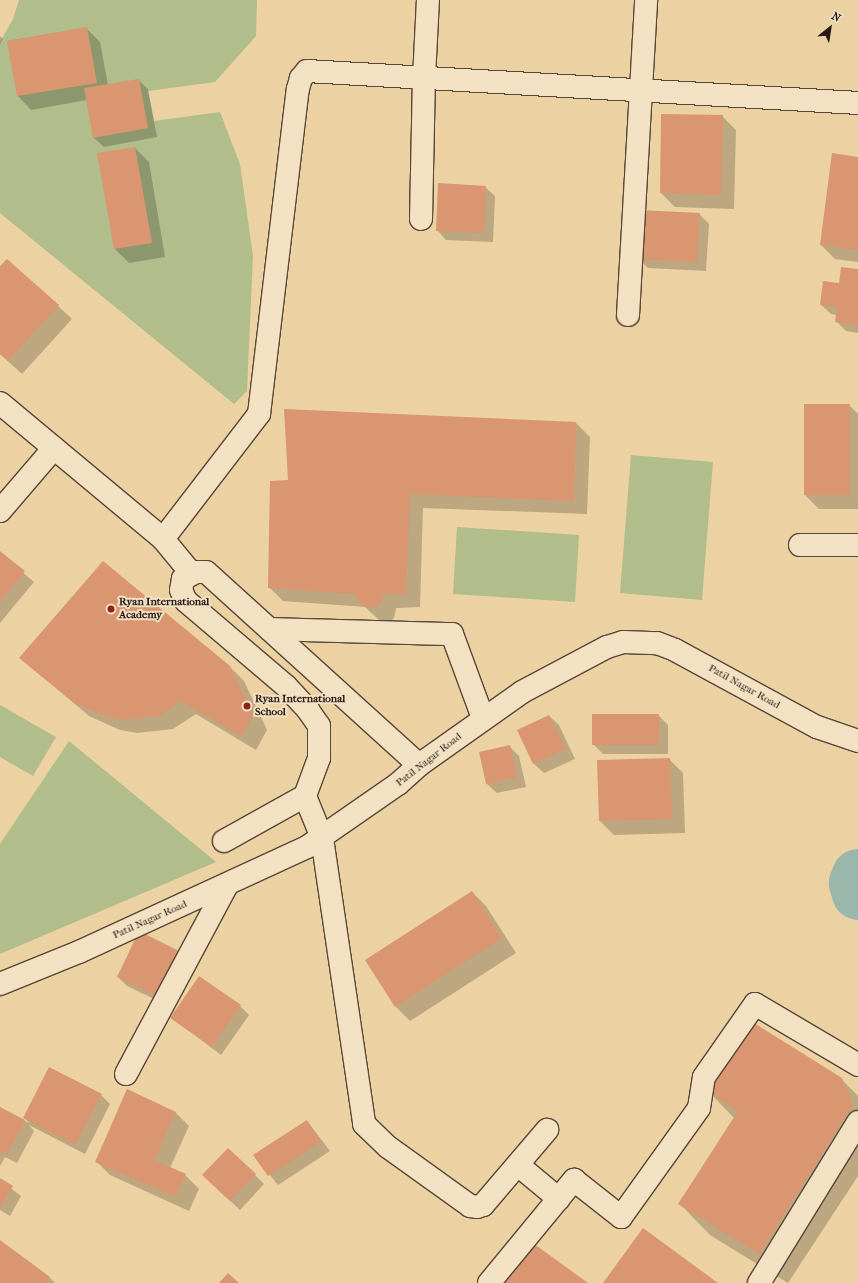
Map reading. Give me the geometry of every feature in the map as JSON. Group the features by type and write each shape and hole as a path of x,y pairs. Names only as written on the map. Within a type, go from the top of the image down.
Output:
{"street":[{"path":"421,219 424,78 428,0"},
{"path":"628,315 639,90 646,0"},
{"path":"163,539 258,414 301,78 307,71 858,103"},
{"path":"0,402 163,539 192,574"},
{"path":"0,511 54,448"},
{"path":"800,545 858,545"},
{"path":"224,841 305,796 319,758 319,726 308,710 286,686 186,601 181,590 183,579 192,574 206,572 419,765"},
{"path":"270,629 452,634 480,710"},
{"name":"Patil Nagar Road","path":"0,984 79,952 227,885 322,838 398,784 419,765 522,692 607,647 640,641 657,643 675,650 817,727 858,741"},
{"path":"305,796 322,838 364,1124 388,1147 471,1207 483,1205 547,1130"},
{"path":"126,1074 227,885"},
{"path":"489,1283 574,1180 621,1217 699,1108 704,1077 754,1004 858,1065"},
{"path":"759,1283 858,1122"},
{"path":"518,1165 559,1198"}],"green space":[{"path":"19,0 257,0 256,36 215,82 148,91 154,121 220,112 240,164 253,256 247,391 234,404 0,213 0,42 13,19"},
{"path":"631,455 713,462 702,600 620,593"},
{"path":"457,527 579,535 575,602 453,594"},
{"path":"0,705 56,737 33,776 0,757"},
{"path":"69,741 216,862 0,954 0,844"}],"building":[{"path":"87,27 97,83 17,96 7,41"},
{"path":"139,79 148,128 93,138 84,88"},
{"path":"661,114 723,115 721,195 660,193"},
{"path":"135,147 152,243 114,249 97,153"},
{"path":"832,153 858,157 858,250 820,245"},
{"path":"438,183 486,186 484,233 436,231"},
{"path":"639,210 700,213 697,262 637,259"},
{"path":"7,259 59,305 8,361 0,354 0,266"},
{"path":"841,267 858,269 858,325 835,322 837,307 820,305 823,281 839,283"},
{"path":"804,404 850,404 850,495 804,495"},
{"path":"284,409 576,422 574,501 410,494 406,594 383,594 381,604 372,608 364,606 358,601 356,594 268,588 270,481 288,480"},
{"path":"0,551 25,571 0,602"},
{"name":"Ryan International Academy","path":"103,561 230,666 253,715 242,737 181,701 159,716 122,720 106,716 74,703 19,658"},
{"path":"592,714 659,714 659,745 592,745"},
{"path":"549,715 566,749 533,764 517,730"},
{"path":"510,745 517,777 486,784 479,752"},
{"path":"670,758 672,819 599,821 597,760"},
{"path":"472,891 502,938 395,1007 365,960"},
{"path":"139,931 181,952 159,997 117,977"},
{"path":"199,976 241,1005 212,1047 170,1018"},
{"path":"751,1021 842,1078 853,1105 759,1254 678,1204 738,1111 706,1091"},
{"path":"49,1067 102,1094 75,1145 23,1118"},
{"path":"127,1089 176,1112 154,1160 186,1174 175,1197 95,1162"},
{"path":"0,1107 25,1120 7,1155 0,1151"},
{"path":"307,1120 321,1141 268,1176 253,1155"},
{"path":"228,1148 256,1174 230,1201 202,1175"},
{"path":"0,1178 13,1186 0,1208"},
{"path":"643,1228 718,1283 603,1283"},
{"path":"0,1240 50,1277 45,1283 0,1283"},
{"path":"530,1241 588,1283 500,1283"},
{"path":"228,1273 239,1283 219,1283"}],"waterway":[{"path":"858,875 855,883 858,894"}],"place":[{"name":"Ryan International Academy","path":"111,609"},
{"name":"Ryan International School","path":"247,706"}]}
